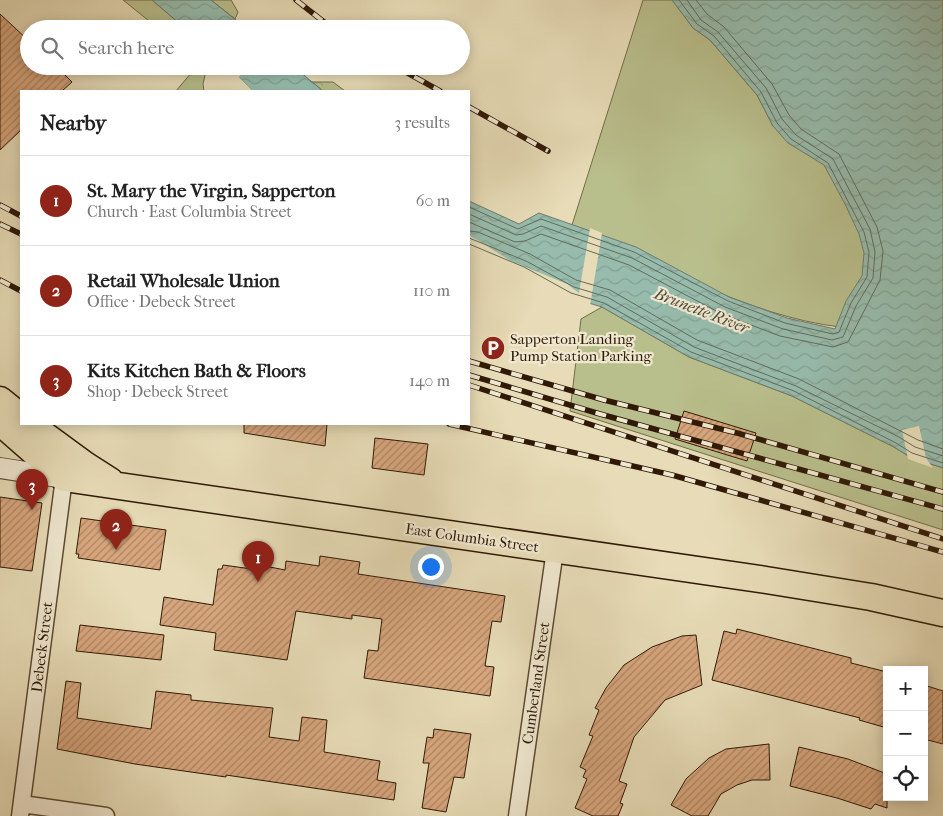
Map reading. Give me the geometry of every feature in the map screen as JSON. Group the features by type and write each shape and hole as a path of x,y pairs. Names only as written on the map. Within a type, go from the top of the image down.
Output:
{"main road":[{"path":"0,400 20,416"},
{"path":"0,422 64,478"},
{"path":"30,425 84,466 119,487"},
{"name":"East Columbia Street","path":"64,478 871,596 943,613"}],"street":[{"name":"East Columbia Street","path":"0,468 64,478"},
{"name":"Debeck Street","path":"21,810 64,478"},
{"name":"Cumberland Street","path":"516,816 555,550"},
{"path":"21,810 106,816"}],"green space":[{"path":"123,0 152,0 175,20 148,20"},
{"path":"211,0 231,0 238,12 235,19"},
{"path":"643,0 673,0 693,28 710,40 757,95 773,126 842,170 884,272 840,327 771,312 737,300 669,271 572,225"},
{"path":"189,75 205,75 204,90 177,90"},
{"path":"312,82 333,82 344,90 322,90"},
{"path":"602,307 689,357 792,396 894,447 910,457 943,468 943,530 570,411 581,319"}],"water":[{"path":"152,0 211,0 236,20 175,20"},
{"name":"Brunette River","path":"672,0 943,0 943,468 910,457 894,447 792,396 689,357 602,307 569,297 522,271 470,248 470,201 519,224 539,213 636,247 729,297 787,318 835,329 846,301 862,276 864,253 859,234 845,204 824,165 788,143 773,126 757,95 710,40 693,28"},
{"path":"237,75 304,75 322,90 252,90"}],"pier":[{"path":"234,75 240,75 239,77 252,90 248,90"},
{"path":"590,228 602,233 590,306 568,300 521,274 470,251 470,236 511,261 567,284 579,293"},
{"path":"919,426 926,458 933,468 908,459 902,430"}],"building":[{"path":"0,14 20,33 20,75 65,75 72,82 63,90 20,90 20,131 0,150"},
{"path":"684,411 756,433 747,461 675,439"},
{"path":"244,425 327,425 325,446 244,433"},
{"path":"375,438 428,444 424,475 372,468"},
{"path":"0,497 42,503 32,571 0,567"},
{"path":"81,518 166,530 160,570 78,558 79,554 76,554"},
{"path":"320,556 360,562 358,574 505,596 501,622 492,621 485,666 494,667 490,696 364,678 368,650 378,651 382,619 352,615 352,619 296,611 287,660 214,650 216,633 160,625 164,597 213,605 218,569 222,569 223,565 259,570 260,565 285,570 286,561 319,566"},
{"path":"80,625 164,635 161,660 76,651"},
{"path":"737,629 851,658 851,663 883,671 883,727 859,720 860,718 712,680 724,631 736,634"},
{"path":"696,635 702,685 665,700 634,737 619,781 627,784 620,803 623,804 618,816 593,816 575,808 587,779 583,777 586,770 580,767 593,736 589,735 599,710 595,708 606,688 624,665 652,647 682,636"},
{"path":"66,681 81,683 77,718 151,729 156,691 191,695 191,700 273,708 269,737 299,741 302,717 327,720 324,752 380,761 377,780 396,783 394,800 226,775 226,777 135,764 57,749"},
{"path":"928,686 943,691 943,744 928,740"},
{"path":"434,729 471,734 464,778 454,777 446,812 422,808 429,763 423,763 427,737 433,738"},
{"path":"769,744 770,780 752,780 737,785 721,794 708,816 692,816 671,805 686,779 709,758 726,749"},
{"path":"799,747 848,759 883,772 883,801 887,801 887,808 875,804 871,809 790,786"}],"railway":[{"path":"296,0 322,20"},
{"path":"411,75 438,90"},
{"path":"470,108 548,151"},
{"path":"0,205 20,215"},
{"path":"0,224 20,234"},
{"path":"0,280 20,290"},
{"path":"470,361 604,400 737,433 943,492"},
{"path":"470,375 600,414 943,509"},
{"path":"470,385 943,539"},
{"path":"453,425 672,475 943,552"}],"place":[{"name":"Sapperton Landing Pump Station Parking","path":"493,348"},
{"name":"Kits Kitchen Bath & Floors","path":"32,510"},
{"name":"Retail Wholesale Union","path":"116,550"},
{"name":"St. Mary the Virgin, Sapperton","path":"258,582"}]}
